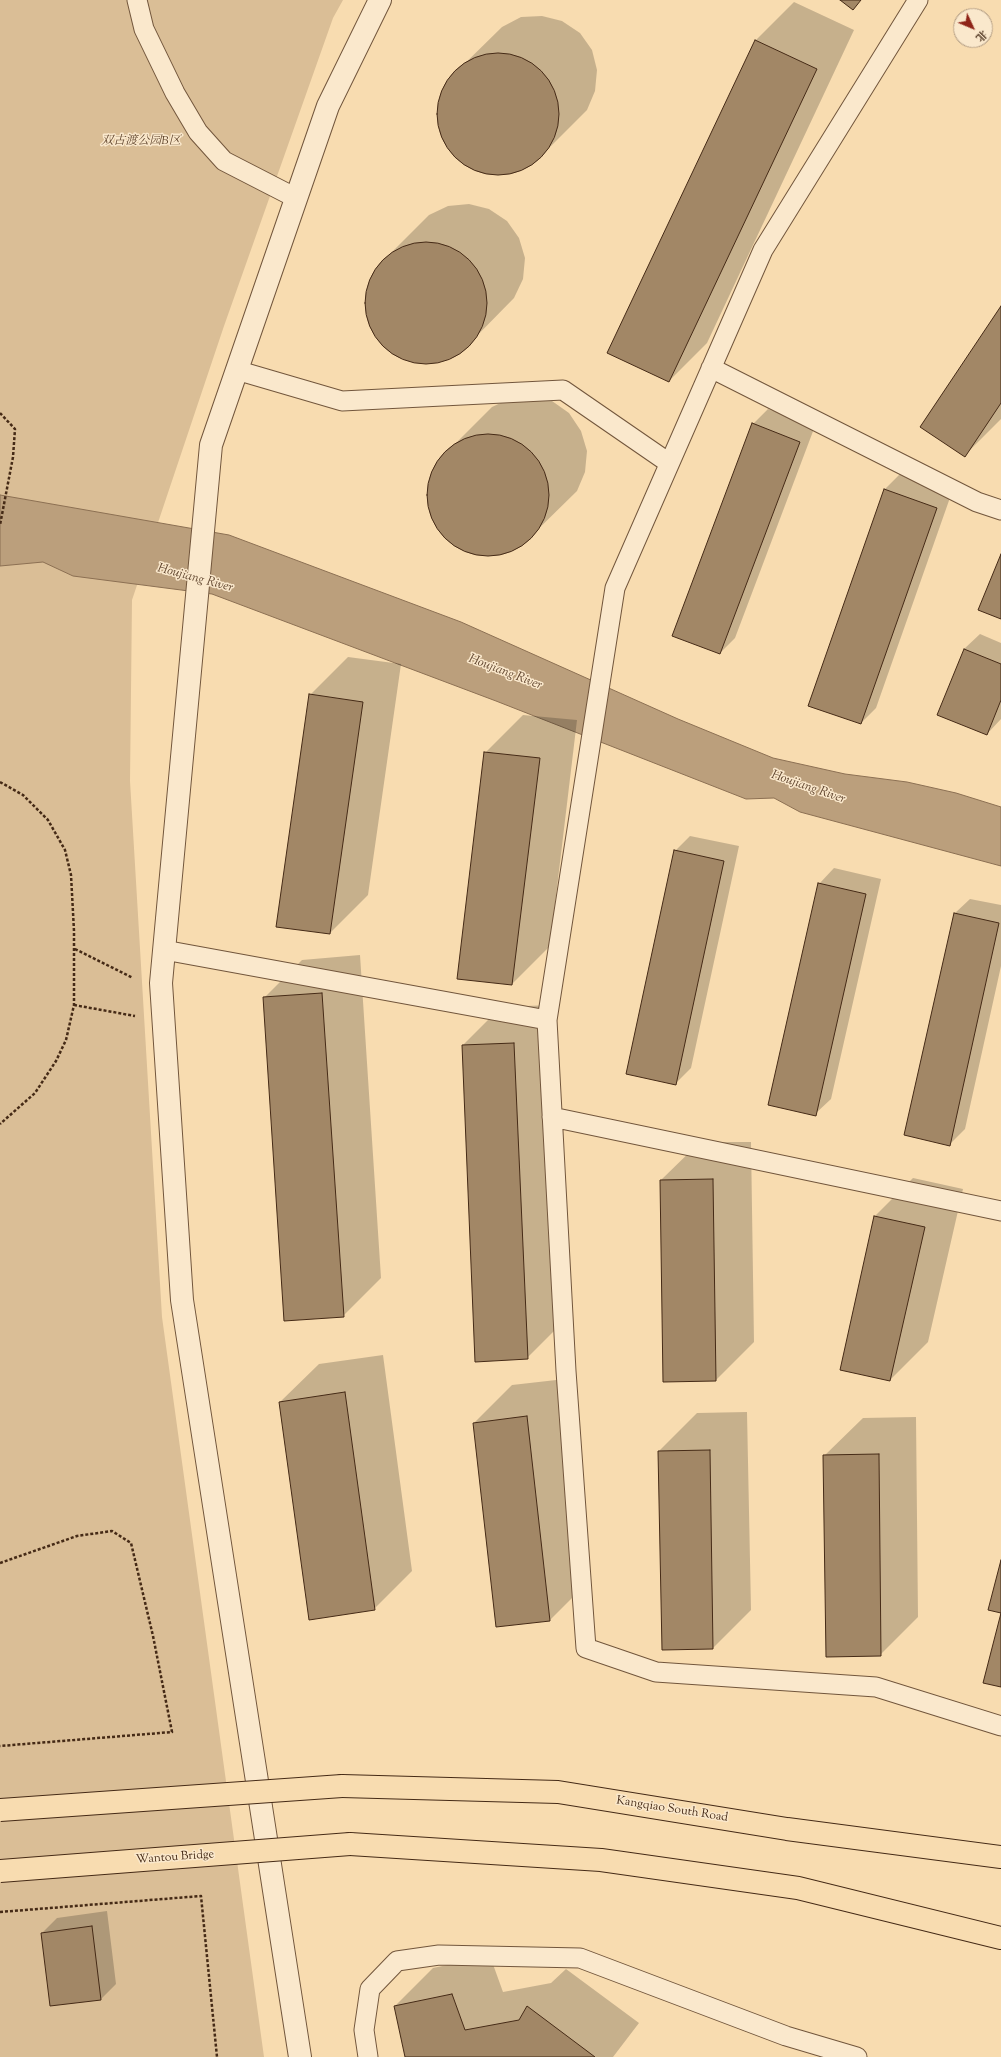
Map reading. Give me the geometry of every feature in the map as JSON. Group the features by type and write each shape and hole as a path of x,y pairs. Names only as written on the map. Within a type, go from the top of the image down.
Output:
{"main road":[{"name":"Kangqiao South Road","path":"0,1810 342,1786 558,1792 787,1829 1001,1857"},
{"name":"Wantou Bridge","path":"0,1871 350,1844 602,1860 798,1888 1001,1938"}],"street":[{"path":"300,2057 182,1300 162,992 164,950 186,702 207,473 211,445 328,106 380,0"}],"lane":[{"path":"137,0 144,30 175,93 198,132 224,161 296,198"},
{"path":"918,0 763,250 615,588 547,1020 566,1371 586,1648 656,1672 876,1687 1001,1726"},
{"path":"711,368 977,502 1001,510"},
{"path":"236,370 342,401 563,390 669,464"},
{"path":"164,950 547,1020"},
{"path":"552,1117 1001,1211"},
{"path":"368,2057 364,2030 370,1989 397,1962 439,1955 580,1958 786,2036 857,2057"}],"path":[{"path":"0,413 15,429 13,457 0,524"},
{"path":"0,782 23,795 48,820 65,850 71,875 74,949 74,1005 66,1040 56,1061 35,1093 0,1124"},
{"path":"74,949 162,992"},
{"path":"74,1005 164,1022"},
{"path":"0,1563 77,1536 112,1531 131,1543 153,1636 172,1732 0,1746"},
{"path":"0,1912 201,1896 217,2057"}],"green space":[{"name":"双古渡公园B区","path":"0,0 343,0 333,18 224,326 132,600 130,781 162,1317 264,2057 0,2057"}],"water":[{"name":"Houjiang River","path":"0,495 229,535 461,622 678,719 773,758 845,774 907,782 956,793 1001,807 1001,866 800,812 774,798 746,799 496,701 212,594 73,576 43,562 0,566"}],"building":[{"path":"840,0 861,0 853,10"},
{"path":"755,40 817,69 669,382 607,353"},
{"path":"498,53 510,54 521,58 532,63 541,71 549,80 554,91 558,102 558,126 554,137 549,148 541,157 532,165 521,170 510,174 498,175 486,174 475,170 464,165 455,157 447,148 442,137 438,126 437,114 438,102 442,91 447,80 455,71 464,63 475,58 486,54"},
{"path":"426,242 438,243 449,247 460,252 469,260 477,269 482,280 486,291 486,315 482,326 477,337 469,346 460,354 449,359 438,363 426,364 414,363 403,359 392,354 383,346 375,337 370,326 366,315 365,303 366,291 370,280 375,269 383,260 392,252 403,247 414,243"},
{"path":"1001,306 1001,403 965,457 920,427"},
{"path":"752,423 800,442 720,654 672,636"},
{"path":"488,434 500,435 511,439 522,444 531,452 539,461 544,472 548,483 548,507 544,518 539,529 531,538 522,546 511,551 500,555 488,556 476,555 465,551 454,546 445,538 437,529 432,518 428,507 427,495 428,483 432,472 437,461 445,452 454,444 465,439 476,435"},
{"path":"884,489 937,508 861,724 808,706"},
{"path":"1001,554 1001,619 978,610"},
{"path":"964,649 1001,664 1001,700 987,735 937,715"},
{"path":"309,694 363,702 330,934 276,927"},
{"path":"484,752 540,758 512,985 457,979"},
{"path":"674,850 724,861 676,1085 626,1074"},
{"path":"818,883 866,894 816,1116 768,1105"},
{"path":"954,913 999,923 950,1146 904,1135"},
{"path":"322,993 344,1317 284,1321 263,997"},
{"path":"514,1043 528,1359 475,1362 462,1045"},
{"path":"713,1179 716,1381 663,1382 660,1180"},
{"path":"874,1216 925,1227 890,1381 840,1370"},
{"path":"345,1392 375,1610 309,1620 279,1402"},
{"path":"527,1416 550,1621 496,1627 473,1423"},
{"path":"710,1450 713,1649 662,1650 658,1451"},
{"path":"879,1454 881,1656 826,1657 823,1455"},
{"path":"1001,1560 1001,1613 988,1610"},
{"path":"1001,1613 1001,1687 983,1683"},
{"path":"92,1926 101,2000 50,2006 41,1933"},
{"path":"452,1994 465,2030 519,2020 527,2006 595,2057 405,2057 394,2006"}]}
